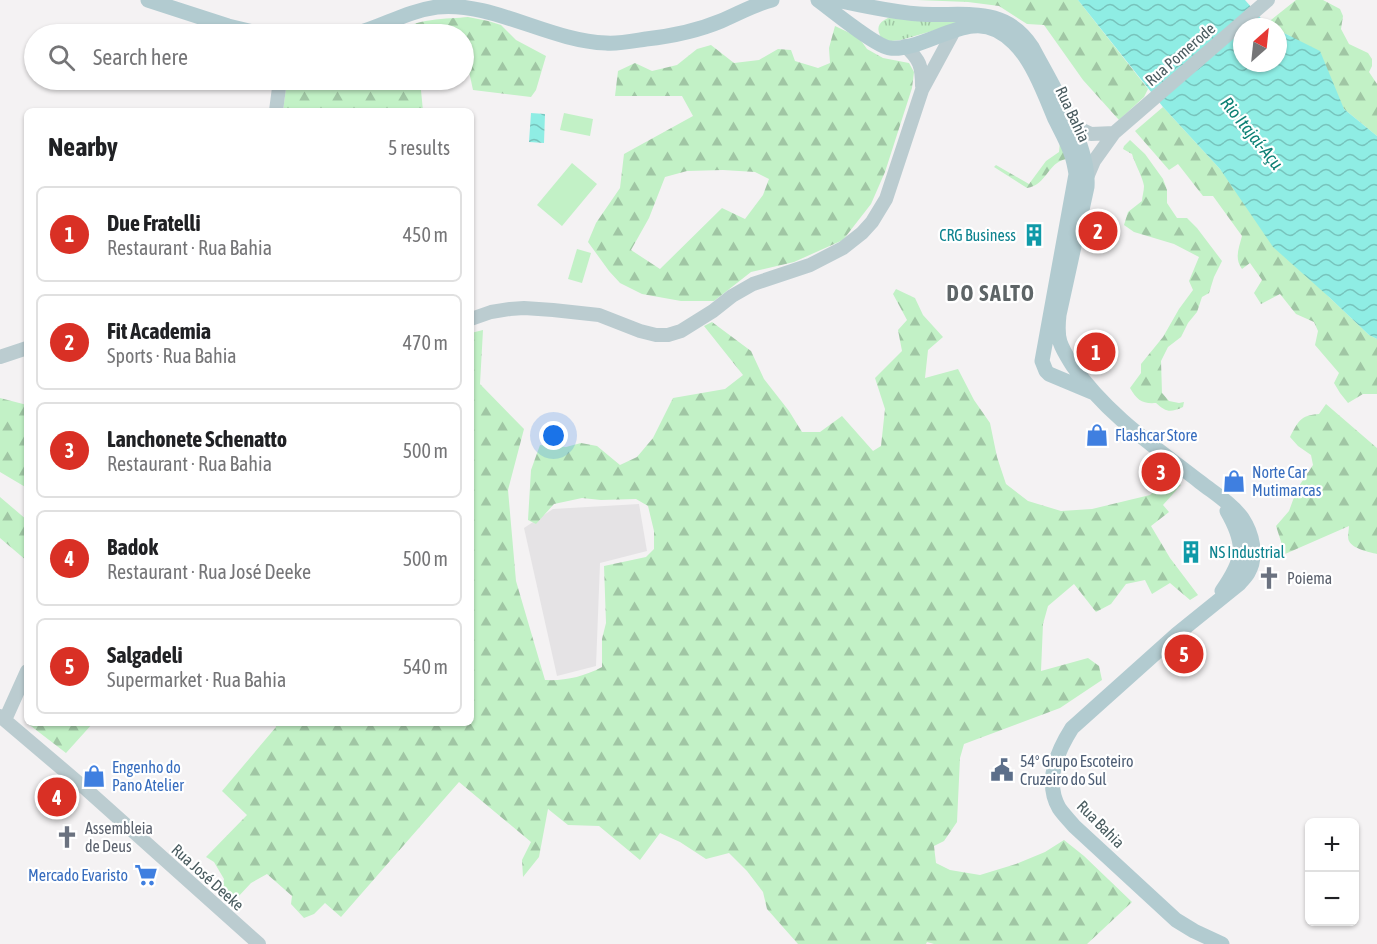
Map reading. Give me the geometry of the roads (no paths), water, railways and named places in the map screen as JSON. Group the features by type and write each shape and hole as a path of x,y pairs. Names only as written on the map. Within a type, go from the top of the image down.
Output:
{"main road":[{"path":"148,0 222,24"},
{"path":"383,24 408,13 438,7 454,7 494,14 577,40 607,43 629,42 699,29 772,0"},
{"name":"Rua Bahia","path":"818,0 887,48 905,46 972,26 985,26 999,31 1015,44 1027,59 1072,156 1076,174 1042,361 1046,372 1093,393"},
{"name":"Rua Bahia","path":"837,0 883,10 992,17 1011,24 1026,37 1072,125 1083,151 1088,175 1088,187 1059,315 1058,336 1066,354 1093,393 1128,425 1234,510 1248,529 1253,549 1253,563 1248,574 1072,728 1058,753 1053,777 1056,802 1074,826 1176,920 1222,944"},
{"path":"874,41 871,29 873,21 883,10"},
{"path":"1053,375 1062,368 1066,354"},
{"name":"Rua Bahia","path":"1214,602 1234,574 1241,548 1235,526 1218,496"},
{"path":"1234,574 1253,563 1241,548"}],"street":[{"name":"Rua Pomerode","path":"1088,175 1094,161 1118,130 1268,0"},
{"path":"474,318 510,309 553,310 599,315 640,331 668,335 681,331 753,284 810,266 843,248 872,222 886,199 922,90 954,31"},
{"path":"905,46 919,62 922,71 922,90"},
{"path":"276,108 279,90"},
{"path":"1072,125 1091,134 1118,130"},
{"path":"0,357 24,349"},
{"path":"3,718 24,677"},
{"name":"Rua José Deeke","path":"3,718 259,944"}],"water":[{"name":"Rio Itajaí-Açu","path":"1078,0 1245,0 1261,18 1233,18 1233,72 1287,72 1287,34 1320,51 1344,109 1377,136 1377,339 1369,335 1273,247 1220,169 1163,107"},
{"path":"531,113 545,114 544,143 529,142"}],"place":[{"name":"Fit Academia","path":"1098,231"},
{"name":"CRG Business","path":"1034,235"},
{"name":"Due Fratelli","path":"1096,352"},
{"name":"Flashcar Store","path":"1097,435"},
{"name":"Lanchonete Schenatto","path":"1161,472"},
{"name":"Norte Car Mutimarcas","path":"1234,481"},
{"name":"NS Industrial","path":"1191,552"},
{"name":"Poiema","path":"1269,578"},
{"name":"Salgadeli","path":"1184,654"},
{"name":"54° Grupo Escoteiro Cruzeiro do Sul","path":"1002,770"},
{"name":"Engenho do Pano Atelier","path":"94,776"},
{"name":"Badok","path":"57,797"},
{"name":"Assembleia de Deus","path":"67,837"},
{"name":"Mercado Evaristo","path":"146,875"}],"district":[{"name":"DO SALTO","path":"991,293"}]}
